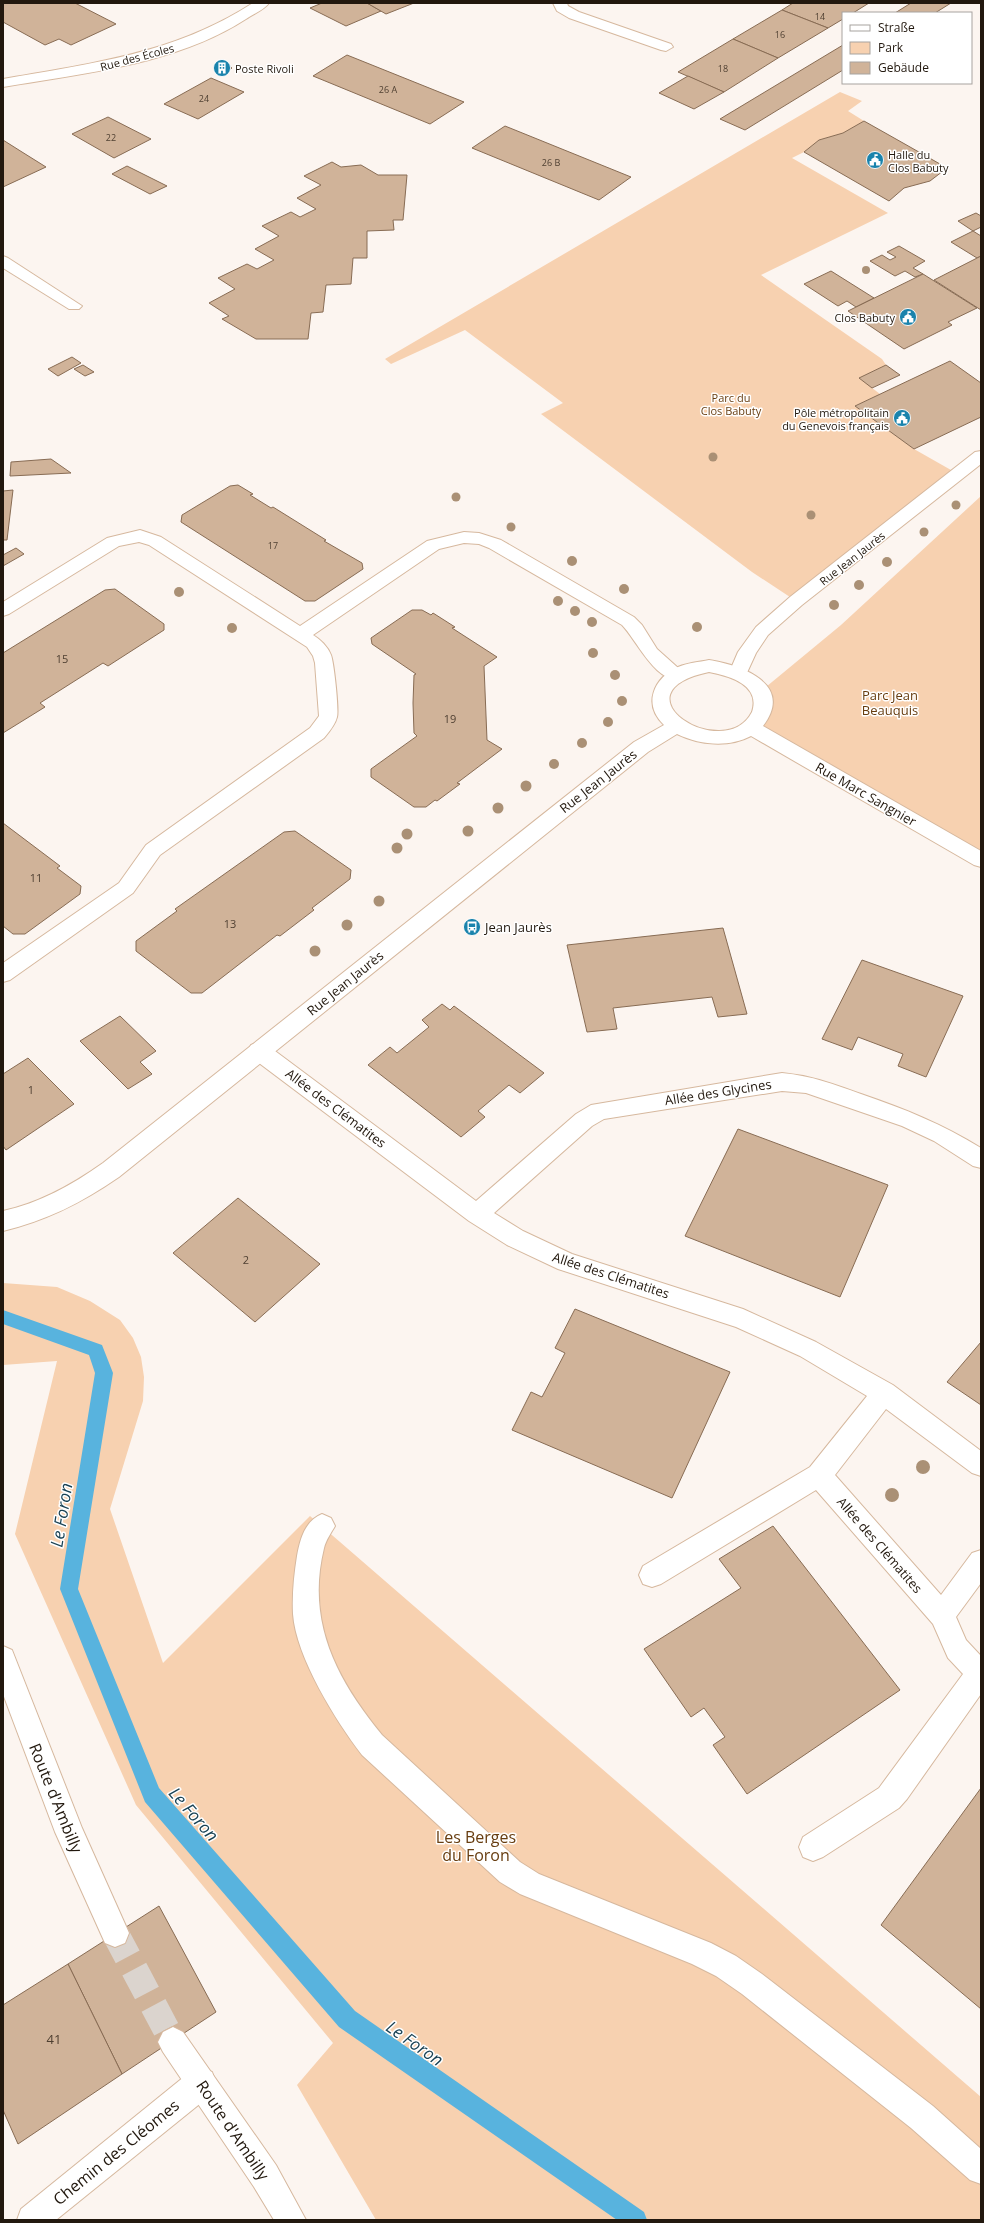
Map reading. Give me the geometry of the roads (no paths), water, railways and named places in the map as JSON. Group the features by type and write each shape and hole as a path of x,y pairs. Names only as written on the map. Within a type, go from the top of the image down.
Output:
{"street":[{"name":"Rue des Écoles","path":"3,84 96,68 153,54 212,33 262,3"},
{"path":"560,3 562,8 574,15 666,47"},
{"path":"3,261 74,306"},
{"name":"Rue Jean Jaurès","path":"738,673 746,652 762,631 796,601 981,456"},
{"path":"3,610 113,542 140,536 155,540 300,635 318,650 324,663 328,716 323,727 159,844 152,850 137,875 126,888 3,974"},
{"path":"300,635 433,545 450,538 478,538 495,544 628,621 636,629 650,653 677,675"},
{"path":"709,666 721,667 738,673 755,684 763,700 762,712 751,727 732,736 708,737 690,733 676,726 664,713 660,699 665,686 677,675 692,669 709,666"},
{"name":"Rue Jean Jaurès","path":"3,1221 46,1208 80,1192 111,1170 641,747 676,726"},
{"name":"Rue Marc Sangnier","path":"751,727 981,860"},
{"name":"Allée des Clématites","path":"259,1051 477,1214 515,1238 566,1262 676,1296 743,1319 808,1349 884,1394 981,1465"},
{"name":"Allée des Glycines","path":"477,1214 584,1120 599,1111 782,1082 807,1084 910,1120 942,1135 981,1159"},
{"path":"652,1575 819,1475 884,1394"},
{"name":"Allée des Clématites","path":"813,1847 889,1798 898,1789 980,1674 957,1649 942,1615 819,1475"},
{"path":"322,1526 315,1536 308,1564 305,1598 308,1630 320,1662 332,1684 360,1730 386,1760 510,1872 530,1884 701,1953 733,1970 922,2117 981,2169"},
{"path":"942,1615 981,1562"},
{"name":"Route d'Ambilly","path":"3,1659 33,1743 72,1839 93,1890 115,1933"},
{"name":"Route d'Ambilly","path":"173,2042 265,2176 291,2220"},
{"name":"Chemin des Cléomes","path":"32,2220 201,2083"}],"waterway":[{"name":"Le Foron","path":"3,1317 96,1350 104,1373 69,1589 152,1795 347,2019 636,2220"}],"tunnel":[{"path":"115,1933 173,2042"}],"place":[{"name":"Poste Rivoli","path":"222,68"},
{"name":"Halle du Clos Babuty","path":"875,160"},
{"name":"Clos Babuty","path":"908,317"},
{"name":"Pôle métropolitain du Genevois français","path":"902,418"},
{"name":"Jean Jaurès","path":"472,927"}],"park label":[{"name":"Parc du Clos Babuty","path":"731,403"},
{"name":"Parc Jean Beauquis","path":"890,702"},
{"name":"Les Berges du Foron","path":"476,1846"}]}
